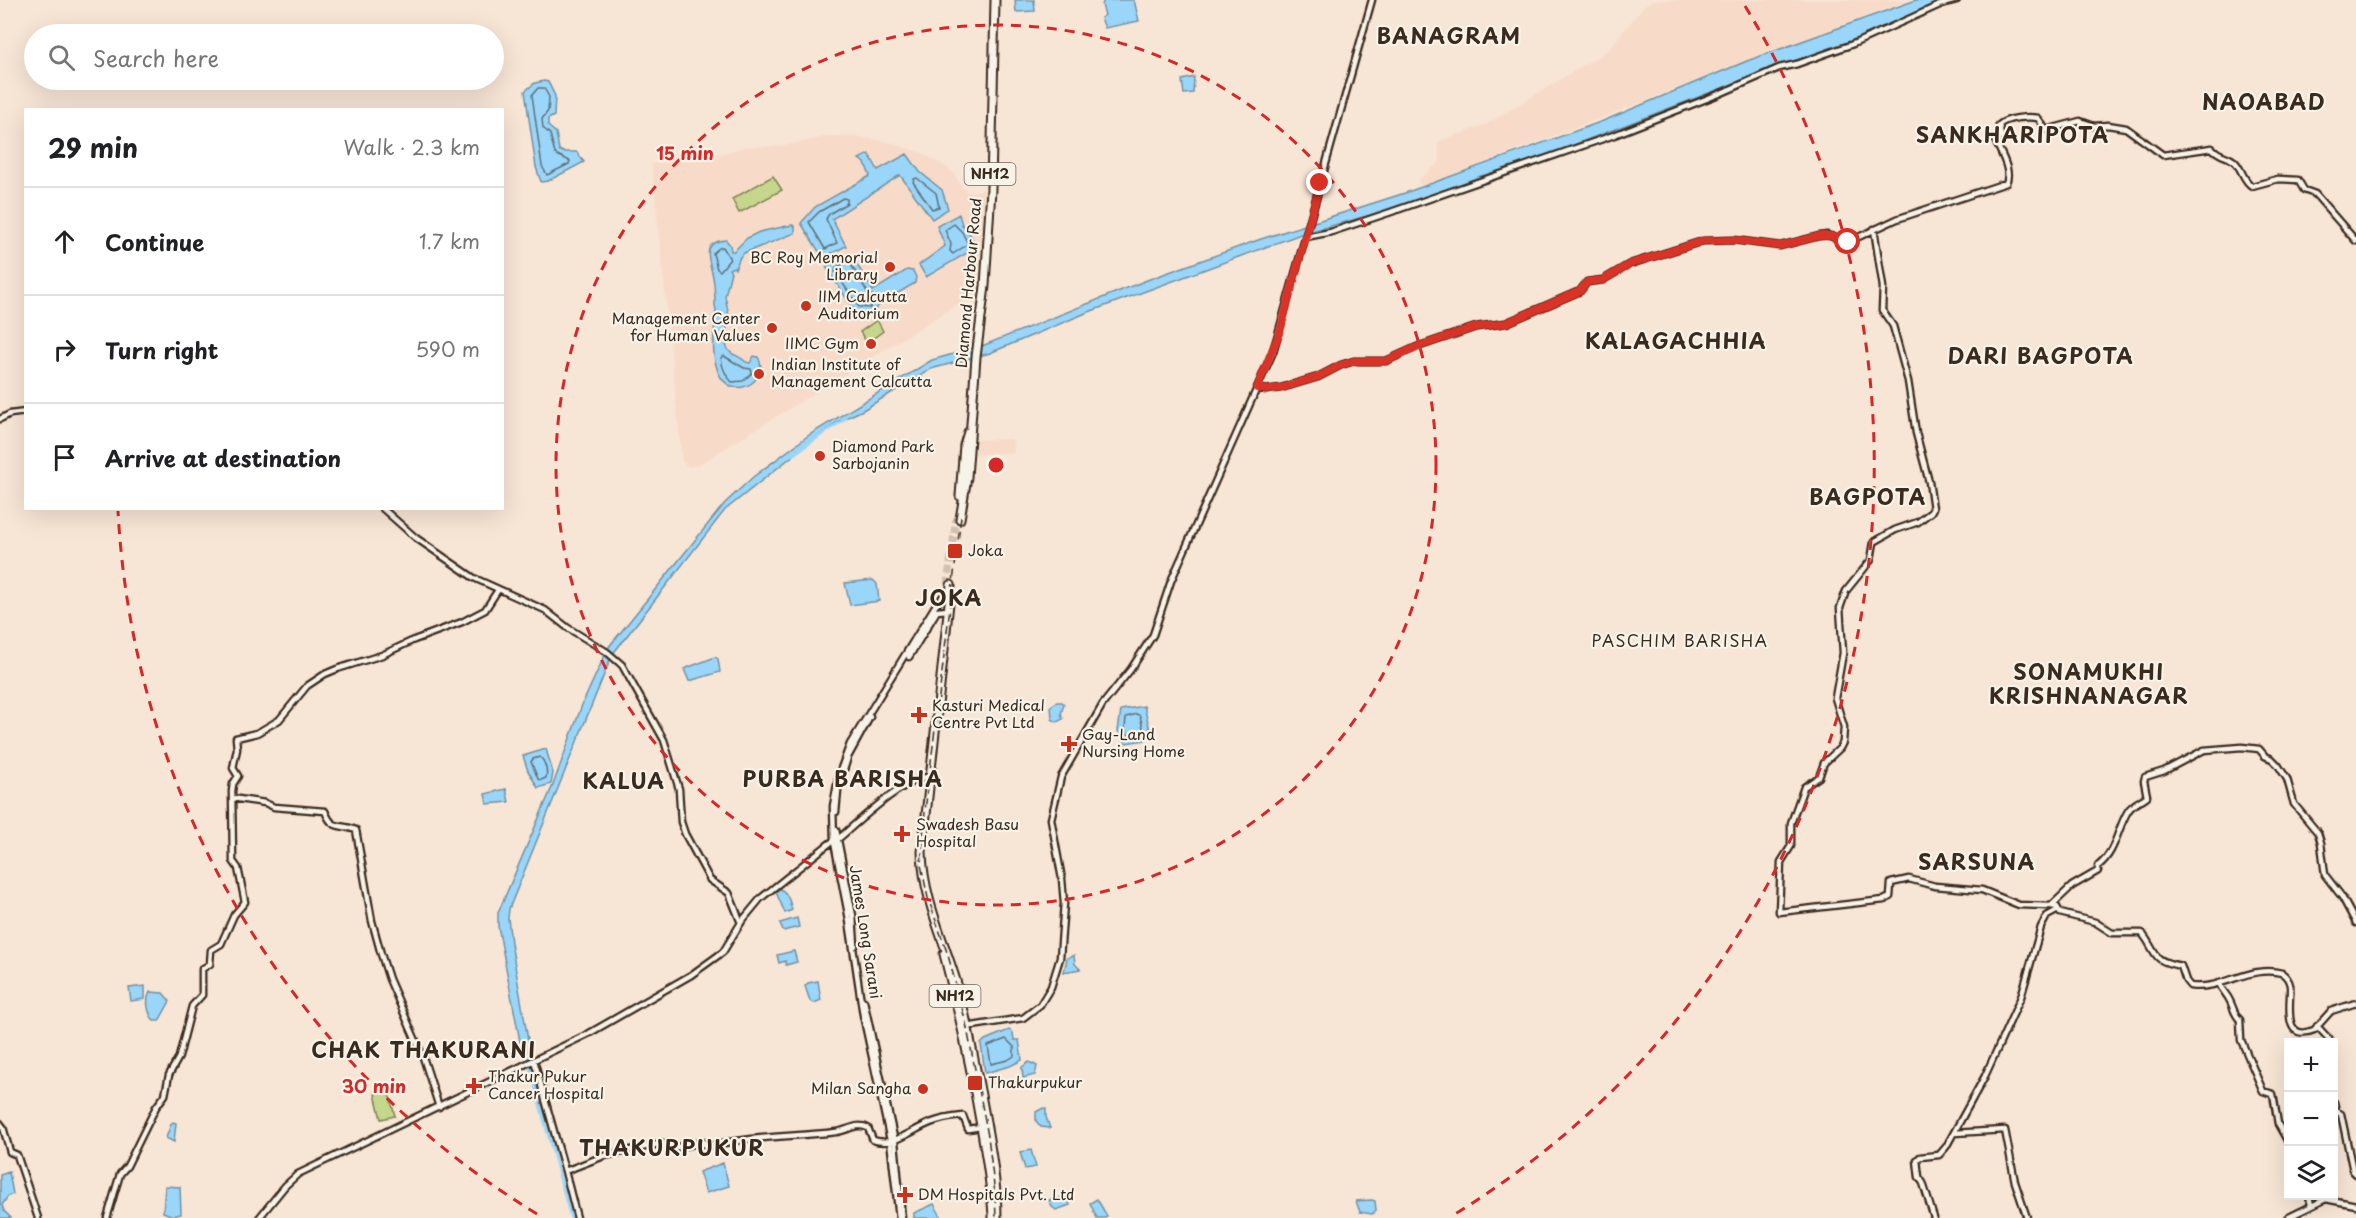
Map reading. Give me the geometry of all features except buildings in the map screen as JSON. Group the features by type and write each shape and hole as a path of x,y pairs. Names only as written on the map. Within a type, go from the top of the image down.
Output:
{"highway":[{"name":"Diamond Harbour Road","path":"958,519 967,477 976,357 985,286 991,189 995,0"},
{"name":"NH12","path":"949,589 922,852 925,888 946,947 966,1028 981,1112 992,1157 995,1216"},
{"name":"NH12","path":"981,1112 981,1127 995,1216"}],"street":[{"path":"966,1028 1023,1018 1040,1005 1050,987 1060,958 1064,903 1051,819 1061,777 1101,707 1154,635 1171,581 1280,331 1372,0"},
{"path":"1306,236 1331,232 1613,135 1779,68 1853,44 1942,4 1957,0"},
{"path":"1257,388 1266,390 1281,388 1318,377 1354,361 1386,361 1417,347 1476,327 1504,323 1580,291 1587,282 1603,280 1630,264 1703,241 1734,240 1780,246 1819,236 1833,236 1848,242 1897,219 2006,183 2008,178 2006,168 1996,142 2001,136 1999,125 2002,122 2035,117 2046,130 2079,122 2096,126 2126,128 2137,134 2153,149 2166,155 2212,147 2218,154 2234,161 2248,184 2252,186 2277,179 2298,180 2304,190 2315,194 2356,242"},
{"path":"1874,229 1882,283 1882,310 1893,326 1908,381 1916,433 1929,482 1933,508 1922,519 1874,542 1871,560 1845,594 1840,612 1843,653 1835,698 1844,727 1843,742 1840,748 1824,763 1819,777 1806,785 1802,792 1791,825 1791,846 1781,862 1779,912 1886,900 1890,897 1892,883 1907,879 1935,886 1983,890 2019,905 2057,907 2060,913 2075,919 2095,922 2112,933 2142,933 2163,962 2181,966 2190,986 2210,986 2257,972 2282,973 2289,982 2288,1013 2295,1028 2301,1032 2308,1032 2317,1026 2331,1011 2356,1003"},
{"path":"0,419 10,414 24,412"},
{"path":"384,510 429,548 474,578 545,610 568,628 613,656 626,671 664,740 679,789 681,822 685,834 710,880 729,894 741,923"},
{"path":"836,841 833,806 844,757 855,735 935,606 949,589"},
{"path":"107,1218 121,1173 127,1166 156,1107 166,1093 169,1075 180,1055 192,1006 202,995 202,969 210,964 211,950 221,944 234,915 245,902 238,868 233,861 232,798 233,784 238,778 233,768 237,749 236,738 254,734 273,724 289,709 307,686 325,674 382,655 462,622 486,610 498,590"},
{"name":"James Long Sarani","path":"900,1218 892,1139 862,994 853,916 836,841 836,808 839,785 848,757 871,715 935,614 938,610 946,609"},
{"path":"2051,906 2072,886 2098,872 2098,866 2105,861 2111,851 2129,809 2148,795 2145,777 2164,771 2204,750 2242,747 2259,749 2278,765 2289,783 2294,804 2314,827 2320,838 2325,875 2342,897 2356,923"},
{"path":"259,1218 298,1174 610,1023 691,975 723,952 741,923 761,898 895,793 913,780 928,777"},
{"path":"232,798 262,802 274,807 325,811 327,819 335,825 356,830 372,921 381,953 389,979 423,1057 439,1107"},
{"path":"1934,1218 1919,1177 1917,1160 1920,1157 1940,1155 1954,1133 1985,1076 2021,997 2041,927 2050,914 2058,910"},
{"path":"2219,983 2223,994 2230,999 2234,1014 2240,1020 2240,1037 2263,1091 2273,1094 2278,1124 2284,1134"},
{"path":"2317,1026 2328,1038"},
{"path":"530,1062 565,1171 577,1218"},
{"path":"2338,1113 2341,1115 2353,1171 2356,1174"},
{"path":"565,1171 604,1156 664,1143 668,1149 703,1142 709,1146 750,1138 837,1132 861,1126 868,1128 875,1141 906,1136 932,1122 961,1116 964,1116 968,1128 981,1127"},
{"path":"0,1123 10,1152 17,1155 38,1218"},
{"path":"1954,1133 2005,1130 2015,1182 2027,1218"},
{"path":"2287,1218 2326,1199 2356,1205"},
{"path":"2310,1200 2312,1204"}],"shaded area":[{"path":"1653,0 1910,0 1423,186 1417,181 1440,162 1438,142 1487,124 1607,51 1645,5"},
{"name":"Indian Institute of Management Calcutta","path":"829,136 858,137 889,142 922,153 940,163 954,173 962,188 969,192 991,189 984,288 698,465 688,467 682,461 652,164 708,158 744,147 782,146"},
{"path":"1011,439 1014,453 975,454 974,440"}],"green space":[{"path":"773,176 782,190 739,213 732,199"},
{"path":"877,320 883,331 867,343 860,332"},
{"path":"388,1090 395,1116 381,1119 375,1094"}],"water":[{"path":"1015,0 1034,0 1035,11 1016,12"},
{"path":"1104,0 1134,0 1139,21 1105,28 1101,18 1105,15 1102,5"},
{"path":"1916,0 1952,0 1844,45 1790,62 1537,159 1481,176 1404,206 1301,234 1086,313 990,353 931,369 863,410 839,421 810,442 725,510 612,655 509,909 511,943 530,1051 522,1052 498,926 498,913 553,785 582,705 608,648 725,503 753,477 809,435 932,360 982,346 1147,280 1261,239 1405,193 1603,121 1747,61"},
{"path":"1194,77 1193,93 1184,94 1182,80"},
{"path":"548,82 555,96 554,116 548,119 548,126 556,133 559,150 577,152 584,162 548,181 541,182 536,167 525,91 535,83"},
{"path":"869,154 878,170 907,154 920,172 942,190 948,209 932,219 900,175 832,219 846,246 823,258 801,223 815,207 870,176 865,163 859,159"},
{"path":"959,214 962,225 966,227 977,247 926,277 919,265 945,246 937,226"},
{"path":"795,226 795,233 744,253 735,269 734,267 729,269 731,272 725,296 730,321 727,325 726,345 733,354 746,362 750,363 754,356 758,357 761,366 754,382 737,388 721,378 716,365 714,351 715,292 709,248 712,244 726,240 731,251 734,251 747,238 759,232"},
{"path":"850,253 873,291 907,270 913,271 916,277 915,283 883,302 869,315 864,313 858,316 826,267"},
{"path":"873,580 877,584 879,601 850,605 845,583"},
{"path":"715,657 718,659 720,672 689,681 684,669"},
{"path":"1057,702 1064,704 1061,714 1063,719 1057,722 1052,719 1051,706"},
{"path":"1144,706 1151,734 1145,740 1126,743 1118,731 1121,710"},
{"path":"546,749 553,773 551,784 538,788 528,771 523,756"},
{"path":"506,789 509,802 487,804 485,794"},
{"path":"780,889 787,895 792,910 785,913 776,892"},
{"path":"797,918 799,927 783,931 780,923"},
{"path":"794,951 797,962 786,965 785,961 779,963 777,955"},
{"path":"1074,955 1075,964 1080,969 1064,972 1067,958"},
{"path":"818,981 821,1000 814,1003 810,1001 805,986"},
{"path":"145,986 145,999 131,1001 129,988"},
{"path":"150,992 163,993 170,1001 159,1021 154,1021 149,1011 147,1003"},
{"path":"1009,1030 1013,1033 1014,1040 1019,1040 1022,1060 985,1073 981,1044"},
{"path":"1029,1062 1037,1066 1035,1075 1023,1078 1022,1067"},
{"path":"1043,1108 1046,1109 1050,1128 1041,1127 1036,1121 1036,1112"},
{"path":"173,1122 176,1123 174,1142 166,1138"},
{"path":"1031,1150 1036,1167 1025,1169 1020,1152"},
{"path":"723,1163 729,1186 706,1193 699,1172"},
{"path":"9,1172 13,1194 8,1196 2,1205 11,1218 0,1218 0,1175"},
{"path":"165,1186 180,1187 181,1214 173,1216 163,1212"},
{"path":"1067,1198 1070,1205 1056,1210 1052,1207 1049,1200"},
{"path":"1097,1199 1107,1216 1105,1218 1097,1218 1090,1203"},
{"path":"1356,1201 1375,1201 1376,1210 1372,1214 1360,1212"},
{"path":"934,1204 942,1218 914,1218 914,1213"}],"waterway":[{"path":"792,455 846,418"},
{"path":"525,1049 571,1218"}],"tunnel":[{"path":"947,585 956,519"}],"railway":[{"path":"961,517 925,811 921,865 928,898 948,955 966,1023 988,1136 996,1218"}],"place":[{"name":"BC Roy Memorial Library","path":"890,267"},
{"name":"IIM Calcutta Auditorium","path":"806,306"},
{"name":"Management Center for Human Values","path":"772,328"},
{"name":"IIMC Gym","path":"871,344"},
{"name":"Indian Institute of Management Calcutta","path":"759,374"},
{"name":"Diamond Park Sarbojanin","path":"820,456"},
{"name":"Joka","path":"955,551"},
{"name":"Kasturi Medical Centre Pvt Ltd","path":"919,715"},
{"name":"Gay-Land Nursing Home","path":"1069,744"},
{"name":"Swadesh Basu Hospital","path":"902,834"},
{"name":"Thakurpukur","path":"975,1083"},
{"name":"Thakur Pukur Cancer Hospital","path":"474,1086"},
{"name":"Milan Sangha","path":"923,1089"},
{"name":"DM Hospitals Pvt. Ltd","path":"905,1195"}],"district":[{"name":"BANAGRAM","path":"1449,37"},
{"name":"NAOABAD","path":"2264,103"},
{"name":"SANKHARIPOTA","path":"2013,136"},
{"name":"KALAGACHHIA","path":"1676,342"},
{"name":"DARI BAGPOTA","path":"2041,357"},
{"name":"BAGPOTA","path":"1868,498"},
{"name":"JOKA","path":"949,599"},
{"name":"PASCHIM BARISHA","path":"1680,641"},
{"name":"SONAMUKHI KRISHNANAGAR","path":"2089,685"},
{"name":"PURBA BARISHA","path":"843,780"},
{"name":"KALUA","path":"624,782"},
{"name":"SARSUNA","path":"1977,863"},
{"name":"CHAK THAKURANI","path":"424,1051"},
{"name":"THAKURPUKUR","path":"672,1149"}],"route":[{"path":"1320,183 1280,331 1257,388 1266,390 1281,388 1318,377 1354,361 1386,361 1417,347 1476,327 1504,323 1580,291 1584,283 1603,280 1630,264 1703,241 1734,240 1780,246 1819,236 1834,236 1848,242"}]}
